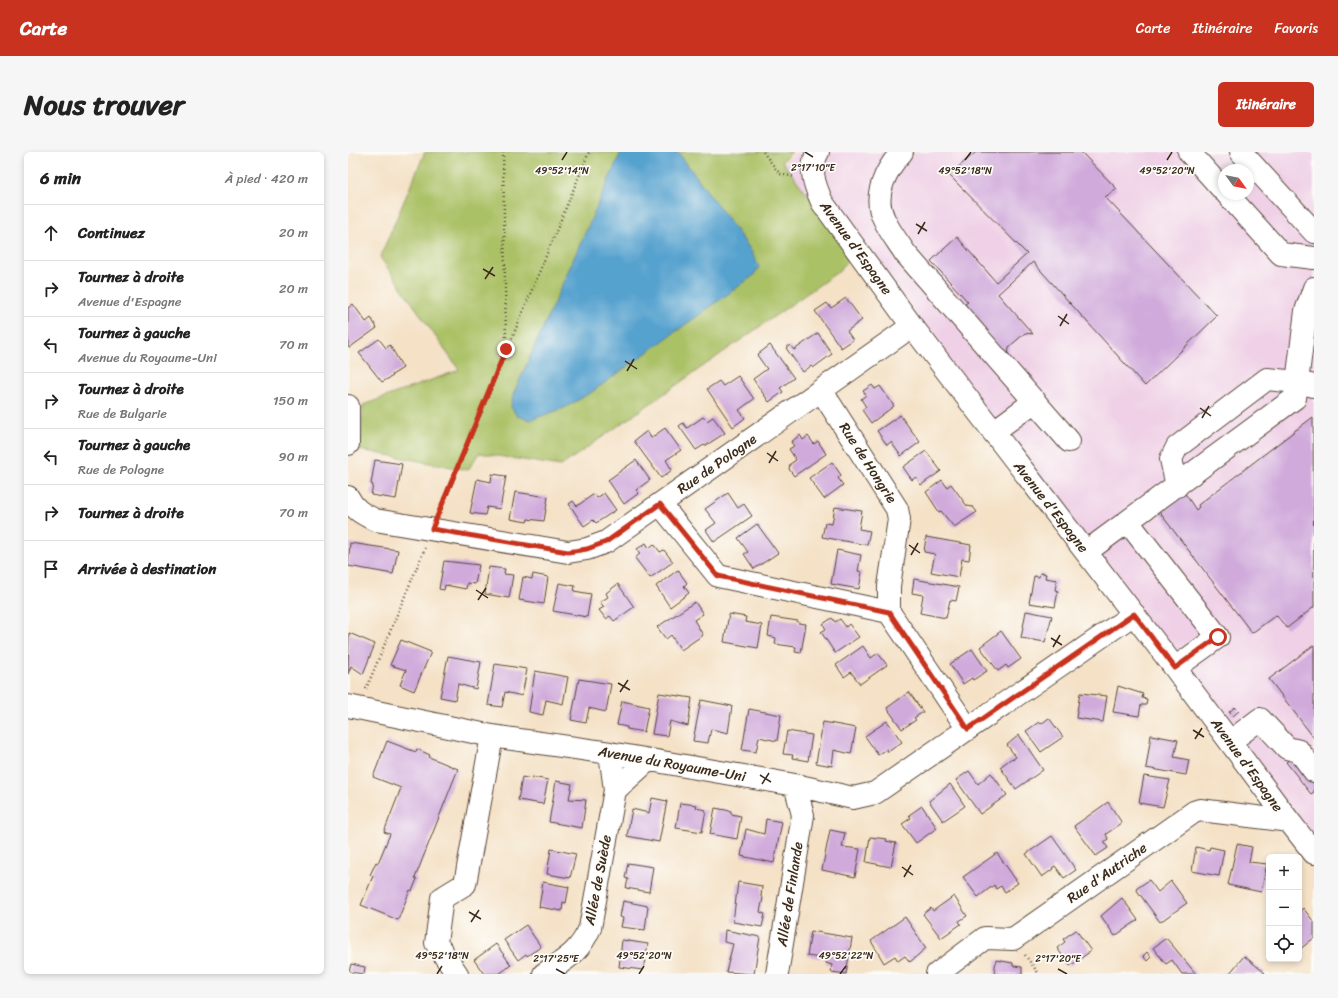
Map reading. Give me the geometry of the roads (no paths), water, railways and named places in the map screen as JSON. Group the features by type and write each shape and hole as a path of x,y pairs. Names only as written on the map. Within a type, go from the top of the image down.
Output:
{"street":[{"name":"Avenue d'Espagne","path":"818,152 815,157 813,180 822,202 912,326 1134,614 1289,822 1312,847"},
{"path":"902,152 890,165 882,183 879,202 883,218 905,253 1069,440"},
{"path":"1189,152 1218,184"},
{"path":"1241,152 1314,232"},
{"path":"1232,200 1281,254 1314,258"},
{"path":"1086,552 1295,398 1306,384 1306,311 1314,288"},
{"name":"Rue de Pologne","path":"348,497 351,504 362,514 375,520 568,552 587,549 606,542 912,326"},
{"path":"1177,486 1171,459 1177,447 1267,379 1306,384"},
{"name":"Rue de Hongrie","path":"821,390 897,509 900,519 889,586 889,612"},
{"path":"993,432 1035,401"},
{"path":"348,406 348,444"},
{"path":"660,504 718,576 889,612 968,729"},
{"path":"1128,522 1218,637 1175,668"},
{"name":"Avenue du Royaume-Uni","path":"353,707 492,736 610,753 795,785 852,798 875,793 1134,614"},
{"path":"1230,741 1260,719 1287,748 1299,751 1314,771"},
{"path":"457,974 436,943 442,898 465,884 492,736"},
{"name":"Allée de Suède","path":"544,974 572,956 583,943 590,928 615,790 610,753"},
{"path":"615,790 648,760"},
{"name":"Allée de Finlande","path":"777,974 803,815 795,785"},
{"path":"803,815 833,794"},
{"name":"Rue d'Autriche","path":"937,974 985,938 1013,939 1194,812 1200,810 1289,822"}],"water":[{"path":"621,152 678,152 750,249 759,267 753,276 592,392 564,408 530,420 517,416 511,407 513,395"}]}
